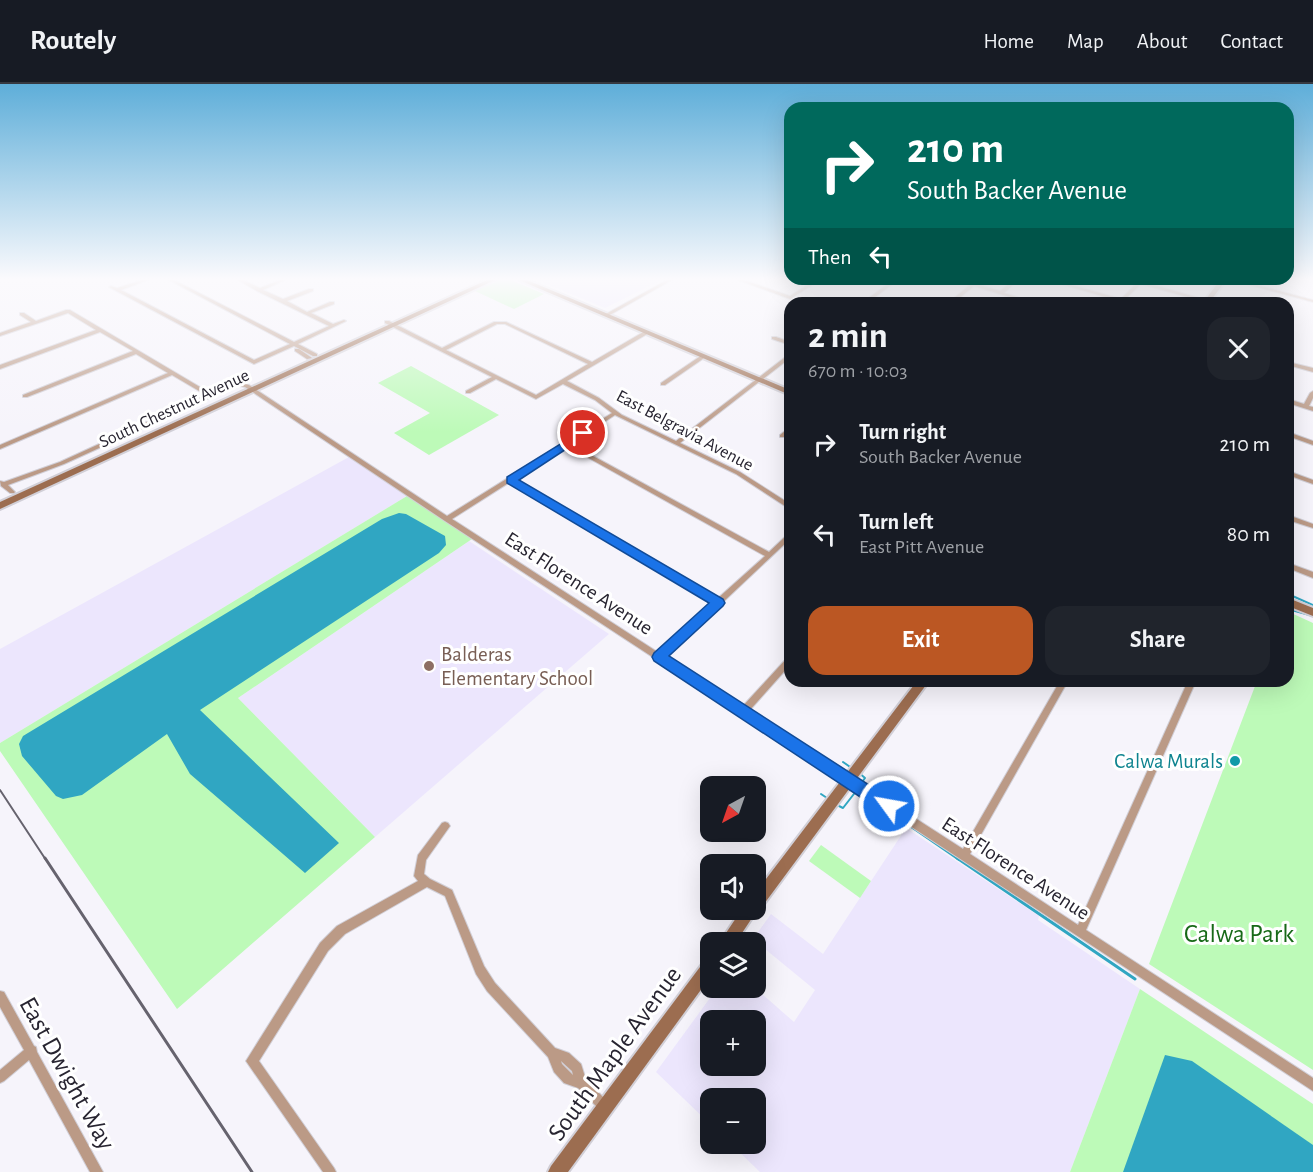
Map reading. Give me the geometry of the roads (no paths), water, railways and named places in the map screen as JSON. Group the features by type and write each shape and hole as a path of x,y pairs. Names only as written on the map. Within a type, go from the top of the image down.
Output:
{"main road":[{"name":"South Chestnut Avenue","path":"0,502 12,492 250,388 312,356 373,331"},
{"name":"South Chestnut Avenue","path":"0,502 375,331"},
{"path":"644,331 784,390"},
{"path":"1294,604 1313,612"},
{"path":"766,890 919,687"},
{"path":"735,932 744,920"},
{"name":"South Maple Avenue","path":"557,1172 700,979"}],"street":[{"path":"0,367 98,331"},
{"path":"101,331 210,395"},
{"path":"194,331 254,362 323,331"},
{"path":"266,331 292,345 295,350 312,356"},
{"path":"403,331 536,397 647,332"},
{"path":"441,350 480,331"},
{"path":"522,331 592,364"},
{"path":"774,338 784,342"},
{"path":"25,396 136,352"},
{"path":"663,384 704,356"},
{"path":"676,443 784,361"},
{"path":"1294,365 1313,370"},
{"path":"0,447 172,373"},
{"path":"468,392 494,378"},
{"path":"12,492 2,483 62,463 235,382 250,388"},
{"name":"East Belgravia Avenue","path":"564,382 597,399 615,413 738,473 784,503"},
{"name":"East Florence Avenue","path":"250,388 742,713 964,855 1313,1085"},
{"path":"1306,406 1313,393"},
{"path":"1294,403 1313,409"},
{"path":"447,519 615,413"},
{"path":"1294,437 1313,443"},
{"path":"567,444 769,555"},
{"path":"1294,475 1313,482"},
{"path":"511,480 719,603"},
{"path":"1294,519 1313,526"},
{"path":"659,657 784,541"},
{"path":"1294,567 1313,574"},
{"path":"742,713 784,667"},
{"path":"964,855 1057,687"},
{"path":"1080,932 1189,687"},
{"path":"445,826 421,858 419,876 449,894 486,978 552,1053 558,1068 568,1079 581,1083 605,1107"},
{"path":"330,1172 252,1061 324,947 341,930 427,882"},
{"name":"East Dwight Way","path":"0,996 98,1172"},
{"path":"0,1077 32,1051"}],"water":[{"path":"399,513 406,514 445,536 446,545 439,553 200,710 339,843 305,873 190,774 167,734 82,795 63,799 56,796 22,756 19,744 23,736 382,519"},
{"path":"1165,1055 1192,1061 1313,1145 1313,1172 1123,1172"}],"waterway":[{"path":"1294,597 1313,605"},
{"path":"1294,611 1313,616"},
{"path":"843,762 853,769"},
{"path":"858,772 865,778 860,785"},
{"path":"837,805 843,808 857,790"},
{"path":"821,794 830,800"},
{"path":"882,807 959,860"},
{"path":"957,858 1135,979"}],"railway":[{"path":"0,790 46,860"},
{"path":"45,858 252,1172"}],"place":[{"name":"Balderas Elementary School","path":"429,666"},
{"name":"Calwa Murals","path":"1235,761"}],"park label":[{"name":"Calwa Park","path":"1239,933"}]}
